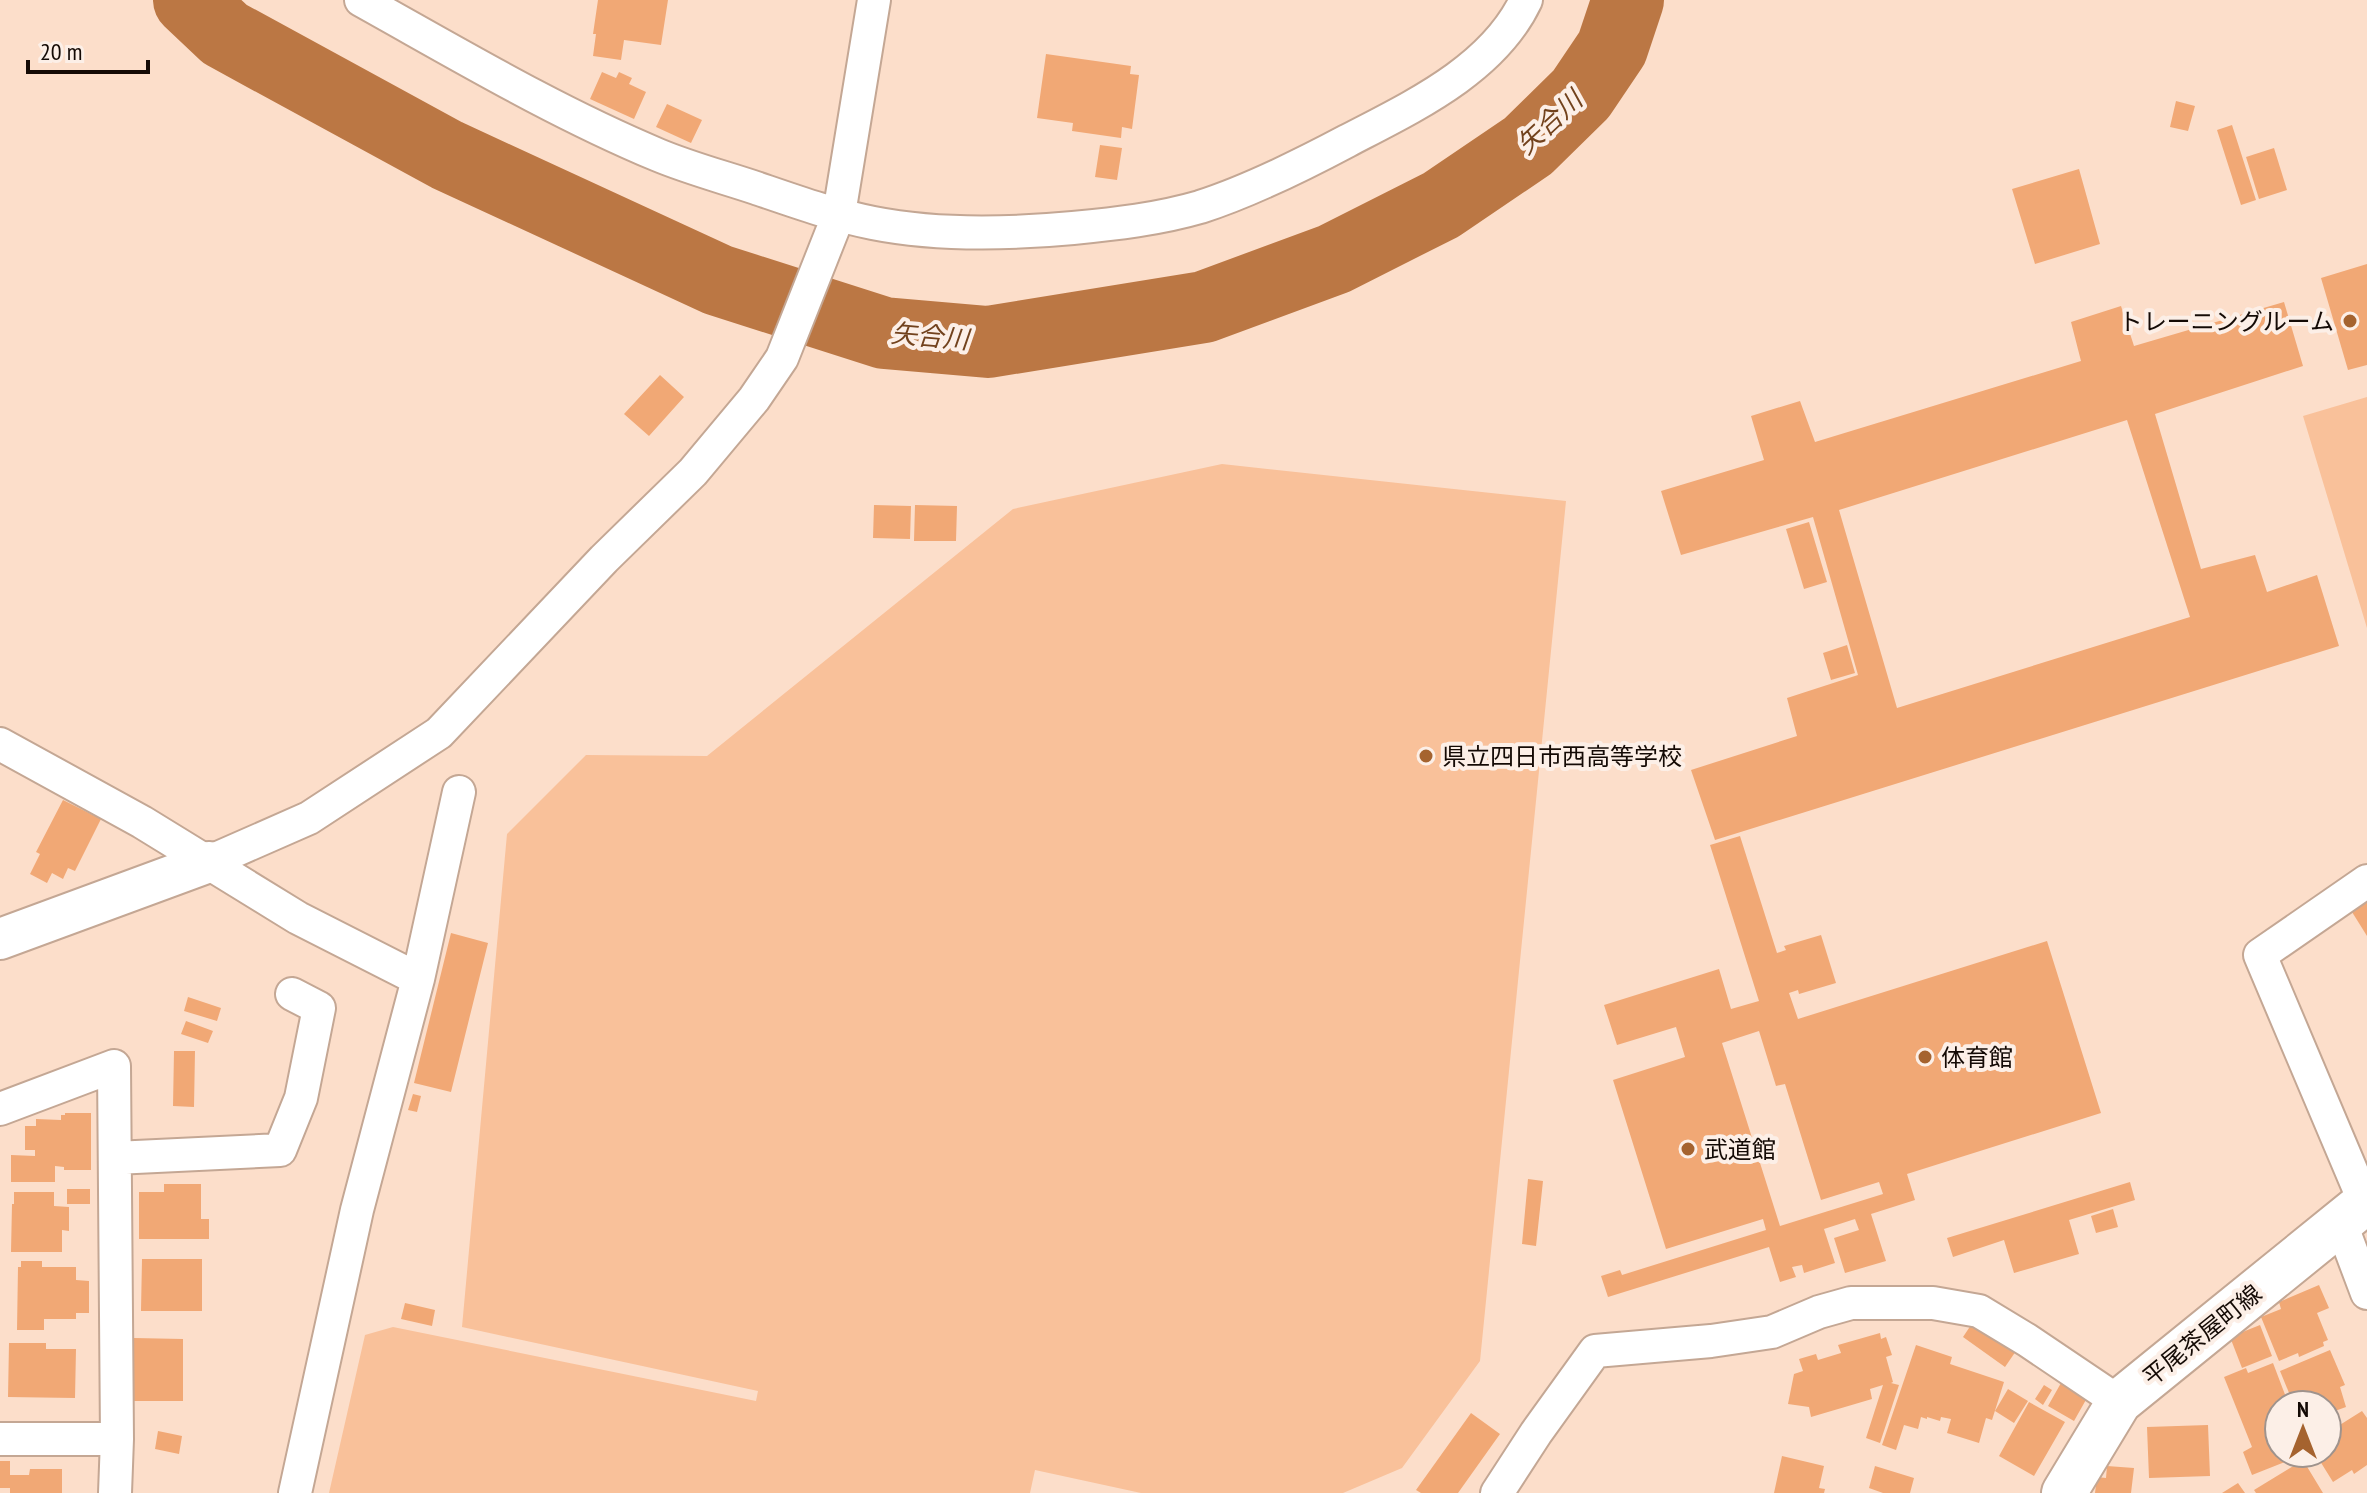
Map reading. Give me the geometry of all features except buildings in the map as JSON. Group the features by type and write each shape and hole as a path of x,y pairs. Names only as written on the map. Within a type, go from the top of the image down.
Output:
{"main road":[{"name":"平尾茶屋町線","path":"2064,1493 2119,1402 2358,1209"}],"street":[{"path":"361,0 563,111 660,156 875,223 976,232 1047,230 1141,219 1197,208 1232,196 1328,151 1443,87 1492,48 1526,0"},
{"path":"0,939 209,862 309,818 439,733 604,559 693,472 754,399 782,358 839,214 874,0"},
{"path":"0,744 142,822 298,918 418,979"},
{"path":"295,1493 357,1210 418,979 459,792"},
{"path":"2367,881 2260,955 2358,1209 2367,1293"},
{"path":"115,1158 280,1150 301,1098 319,1008 292,994"},
{"path":"0,1109 114,1066 115,1493"},
{"path":"1497,1493 1595,1351 1711,1341 1772,1332 1819,1312 1851,1303 1933,1303 1979,1311 2119,1402"},
{"path":"0,1439 117,1439"}],"shaded area":[{"path":"2367,397 2367,628 2303,416"},
{"path":"1222,464 1566,501 1480,1361 1402,1468 1343,1493 1141,1493 1035,1470 1030,1493 329,1493 365,1335 393,1327 756,1401 758,1391 462,1327 507,834 586,755 707,756 1013,509"}],"waterway":[{"name":"矢合川","path":"189,0 225,34 447,155 718,280 884,333 988,342 1204,307 1334,259 1441,205 1528,146 1581,94 1612,48 1628,0"}],"place":[{"name":"トレーニングルーム","path":"2350,321"},
{"name":"県立四日市西高等学校","path":"1426,756"},
{"name":"体育館","path":"1925,1057"},
{"name":"武道館","path":"1688,1149"}]}
